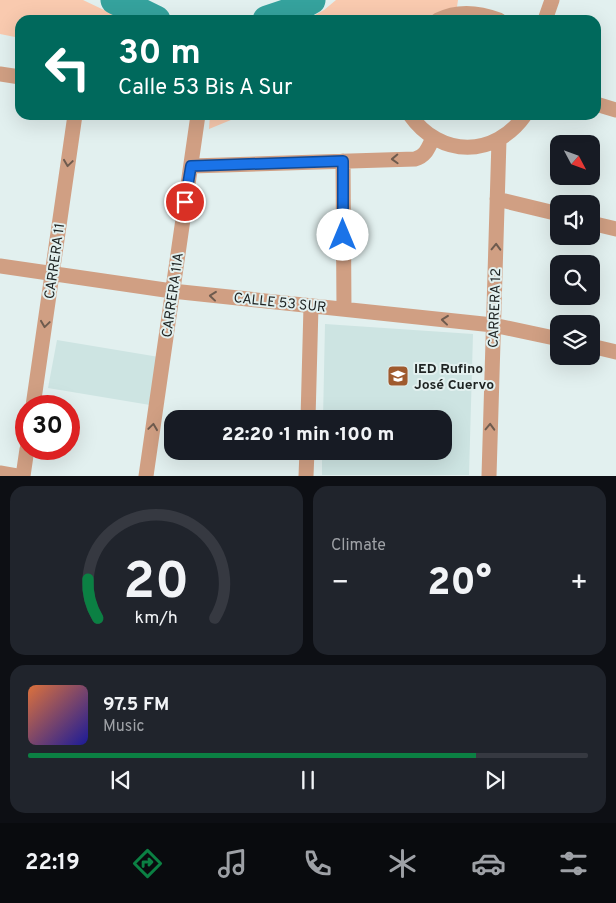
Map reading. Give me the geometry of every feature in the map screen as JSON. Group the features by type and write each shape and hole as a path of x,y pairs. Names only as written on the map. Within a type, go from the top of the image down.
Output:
{"street":[{"path":"547,15 552,0"},
{"path":"451,15 465,12 486,15"},
{"path":"0,74 15,76"},
{"path":"601,106 616,110"},
{"name":"CARRERA 11","path":"35,395 74,120"},
{"name":"CARRERA 11A","path":"146,476 197,120"},
{"path":"414,120 433,138 445,144 466,147 486,145 499,140 510,132 521,120"},
{"path":"191,166 419,158 426,152 433,138"},
{"name":"CARRERA 12","path":"488,476 499,140"},
{"path":"343,161 344,309"},
{"path":"497,199 550,212"},
{"path":"600,225 616,229"},
{"name":"CALLE 53 SUR","path":"0,266 172,291 493,325 550,337"},
{"path":"308,410 311,306"},
{"path":"600,348 616,352"},
{"path":"23,476 25,460"},
{"path":"306,476 307,460"},
{"path":"0,473 17,476"}],"shaded area":[{"path":"0,0 83,0 114,15 15,15 15,37 0,34"},
{"path":"336,0 458,0 457,7 433,15 315,15"},
{"path":"210,120 231,120 209,129"},
{"name":"IED Rufino José Cuervo","path":"325,324 473,334 469,475 322,475 322,460 452,460 452,410 323,410"},
{"path":"57,340 159,357 150,405 48,388"}],"waterway":[{"path":"115,0 146,15"},
{"path":"282,15 311,0"}],"place":[{"name":"IED Rufino José Cuervo","path":"398,376"}],"route":[{"path":"185,202 191,166 343,161 343,235"}]}
